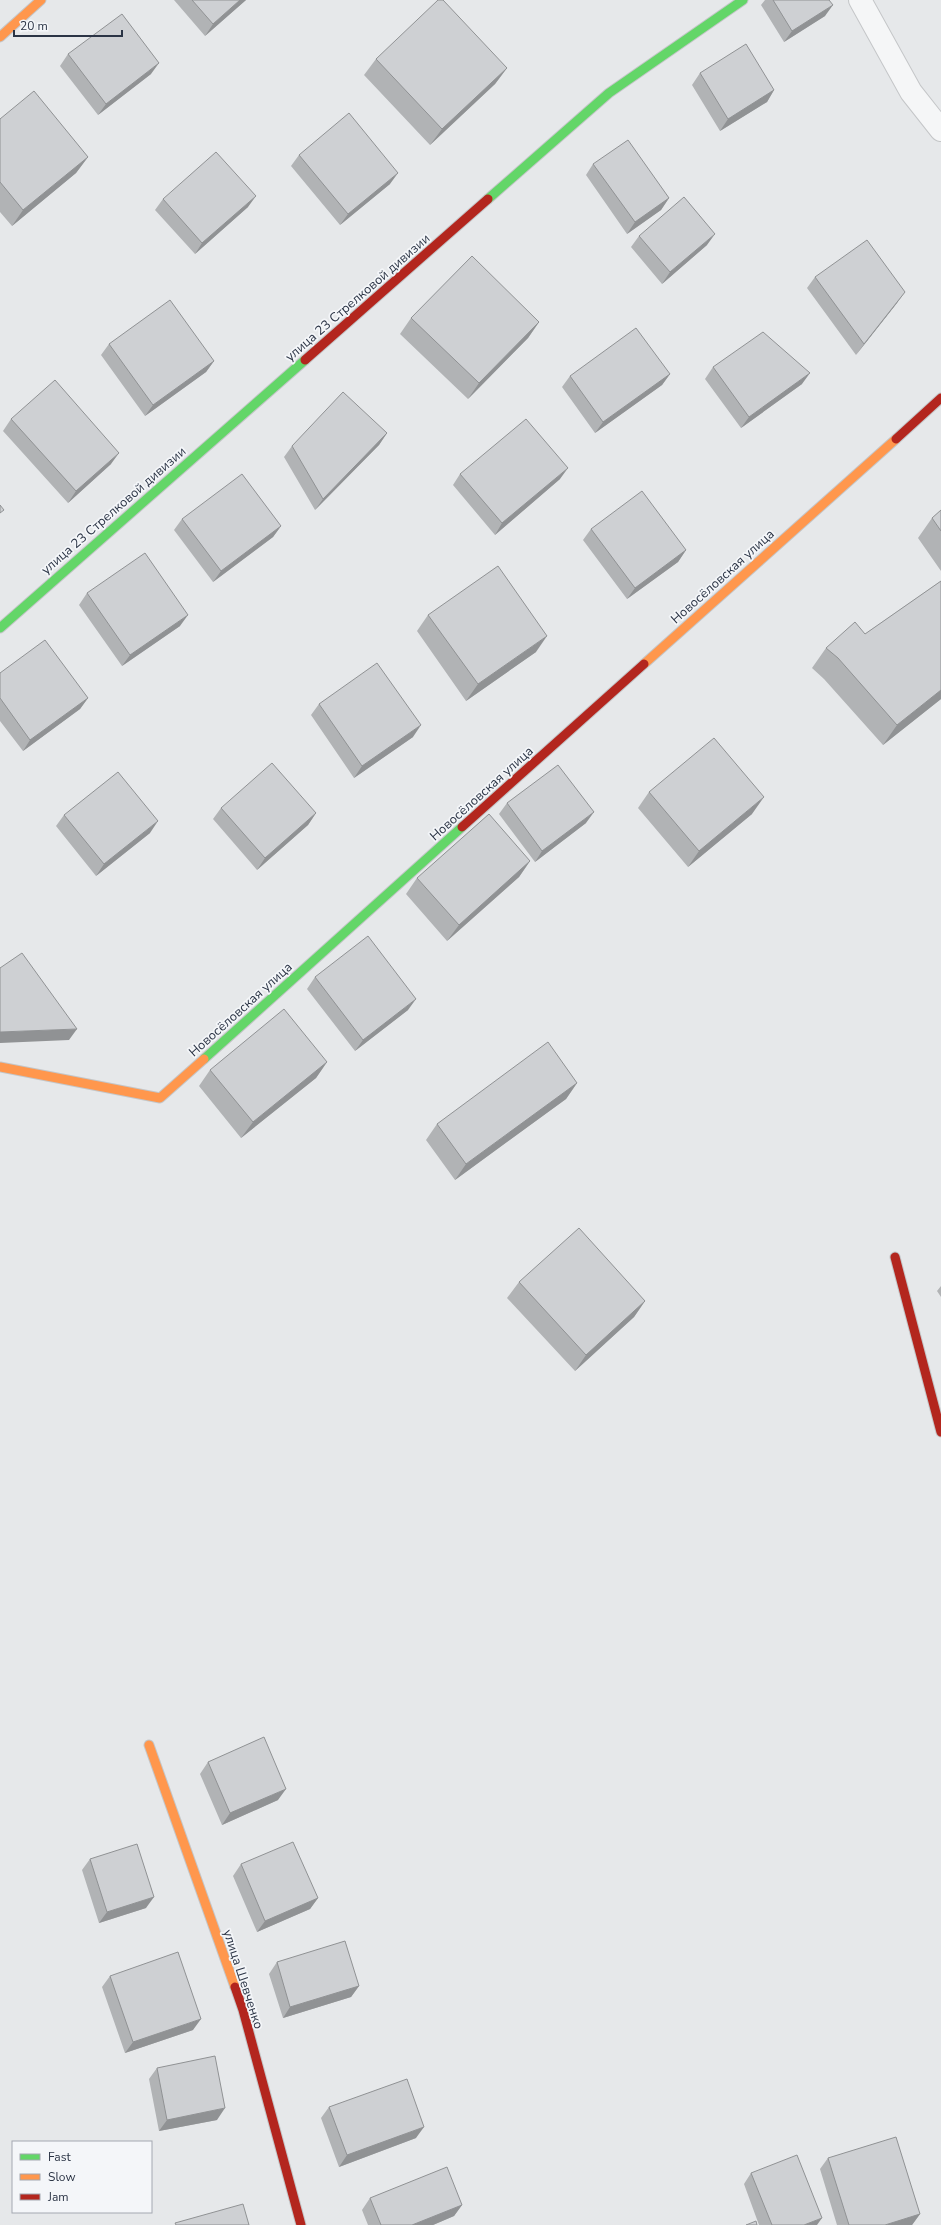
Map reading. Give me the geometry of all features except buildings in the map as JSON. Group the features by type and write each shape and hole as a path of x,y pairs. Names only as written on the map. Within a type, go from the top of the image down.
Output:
{"street":[{"path":"0,37 41,0"},
{"name":"улица 23 Стрелковой дивизии","path":"0,628 609,93 743,0"},
{"path":"860,0 911,92 941,130"},
{"name":"Новосёловская улица","path":"0,1067 160,1098 941,398"},
{"path":"895,1258 941,1432"},
{"name":"улица Шевченко","path":"148,1745 243,2010 301,2225"}],"traffic: fast":[{"path":"488,199 609,93 743,0"},
{"path":"0,628 305,360"},
{"path":"204,1059 462,827"}],"traffic: slow":[{"path":"0,37 41,0"},
{"path":"644,664 896,439"},
{"path":"0,1067 160,1098 204,1059"},
{"path":"149,1745 235,1987"}],"traffic: jam":[{"path":"305,360 488,199"},
{"path":"896,439 941,398"},
{"path":"462,827 644,664"},
{"path":"895,1257 941,1432"},
{"path":"235,1987 243,2010 301,2225"}]}
